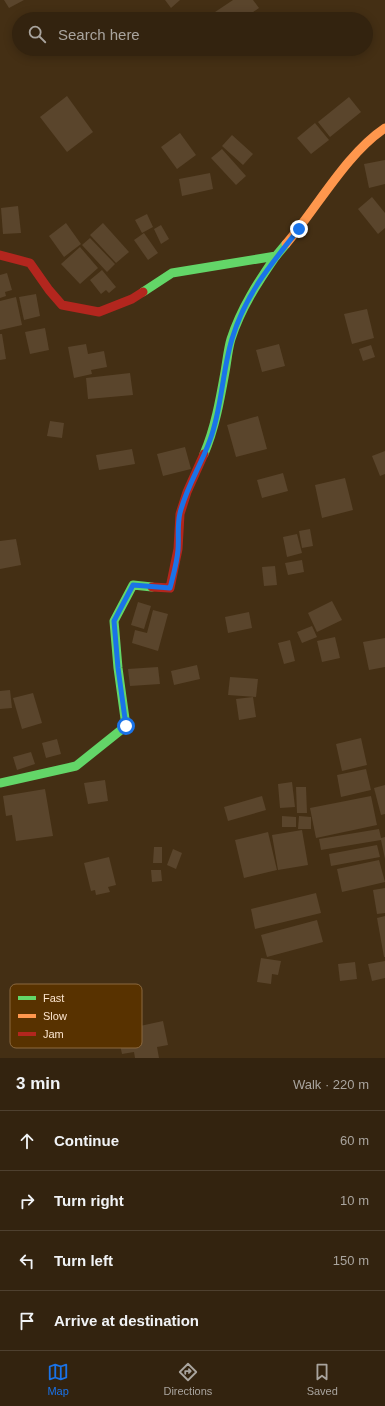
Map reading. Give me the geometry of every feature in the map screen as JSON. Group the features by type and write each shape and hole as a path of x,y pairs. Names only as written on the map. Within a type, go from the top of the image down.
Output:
{"street":[{"path":"0,782 76,766 126,726 118,668 114,621 133,585 170,588 178,549 180,514 187,492 210,440 220,402 231,340 240,315 255,287 276,256 369,140 385,128"},
{"path":"0,255 30,263 49,290 62,304 99,312 132,299 172,272 276,256"}],"building":[{"path":"4,0 24,0 9,8"},
{"path":"165,0 180,0 171,8"},
{"path":"233,0 253,0 259,8 253,12 215,12"},
{"path":"67,96 93,132 67,152 40,117"},
{"path":"349,97 361,112 330,137 318,122"},
{"path":"315,123 329,140 311,154 297,138"},
{"path":"180,133 196,155 177,169 161,147"},
{"path":"232,135 253,154 243,165 222,146"},
{"path":"222,149 246,176 236,185 211,158"},
{"path":"385,160 385,184 369,188 364,164"},
{"path":"210,173 213,189 182,196 179,179"},
{"path":"372,197 385,213 385,228 378,234 358,209"},
{"path":"18,206 21,233 3,234 1,208"},
{"path":"147,214 153,227 142,233 135,220"},
{"path":"66,223 81,244 64,257 49,236"},
{"path":"103,223 129,252 116,263 90,235"},
{"path":"161,225 169,239 161,244 154,229"},
{"path":"144,233 158,253 148,260 134,240"},
{"path":"90,238 115,264 107,272 82,245"},
{"path":"80,247 98,268 80,284 61,264"},
{"path":"102,270 116,287 109,293 106,290 101,294 90,280"},
{"path":"7,273 12,290 5,292 6,296 0,298 0,275"},
{"path":"36,294 40,316 24,320 19,297"},
{"path":"16,297 22,325 0,330 0,301"},
{"path":"367,309 374,338 352,344 344,314"},
{"path":"45,328 49,350 30,354 25,332"},
{"path":"0,334 2,334 6,359 0,360"},
{"path":"86,344 88,354 104,351 107,367 91,370 92,374 74,378 68,347"},
{"path":"279,344 285,366 262,372 256,350"},
{"path":"371,345 375,357 363,361 359,349"},
{"path":"130,373 133,395 88,399 86,378"},
{"path":"258,416 267,449 236,457 227,425"},
{"path":"50,421 64,423 62,438 47,436"},
{"path":"185,447 191,469 163,476 157,454"},
{"path":"132,449 135,464 99,470 96,455"},
{"path":"385,451 385,474 380,476 372,456"},
{"path":"283,473 288,491 262,498 257,480"},
{"path":"345,478 353,510 322,518 315,485"},
{"path":"310,529 313,546 302,548 299,531"},
{"path":"297,534 302,553 287,557 283,537"},
{"path":"16,539 21,565 0,569 0,541"},
{"path":"302,560 304,572 288,575 285,563"},
{"path":"275,566 277,585 264,586 262,567"},
{"path":"332,601 342,620 317,632 308,613"},
{"path":"138,602 151,606 144,629 131,625"},
{"path":"153,610 168,614 158,651 132,643 135,630 147,633"},
{"path":"249,612 252,628 228,633 225,617"},
{"path":"312,626 317,637 302,643 297,632"},
{"path":"335,637 340,658 322,662 317,641"},
{"path":"385,638 385,667 369,670 363,642"},
{"path":"290,640 295,661 284,664 278,643"},
{"path":"197,665 200,679 174,685 171,671"},
{"path":"158,667 160,684 130,686 128,669"},
{"path":"230,677 258,679 256,697 228,695"},
{"path":"10,690 12,708 0,709 0,691"},
{"path":"33,693 42,723 22,729 13,698"},
{"path":"253,697 256,717 239,720 236,699"},
{"path":"361,738 367,765 342,771 336,744"},
{"path":"57,739 61,754 46,758 42,743"},
{"path":"31,752 35,764 17,770 13,757"},
{"path":"366,769 371,790 341,797 337,775"},
{"path":"105,780 108,801 88,804 84,783"},
{"path":"292,782 295,807 280,808 278,784"},
{"path":"385,785 385,814 381,815 374,788"},
{"path":"296,787 306,787 307,813 297,813"},
{"path":"45,789 53,836 16,841 12,815 6,816 3,796"},
{"path":"262,796 266,810 228,821 224,807"},
{"path":"371,796 377,825 316,838 310,808"},
{"path":"282,816 296,817 296,827 282,827"},
{"path":"299,816 311,817 311,829 298,829"},
{"path":"379,829 381,838 385,837 385,859 381,840 321,850 319,839"},
{"path":"302,830 308,865 278,870 272,835"},
{"path":"268,832 277,870 244,878 235,840"},
{"path":"377,845 380,857 331,866 329,854"},
{"path":"154,847 162,847 162,863 153,863"},
{"path":"173,849 182,853 176,869 167,865"},
{"path":"109,857 116,885 108,887 110,892 96,895 95,890 91,891 84,863"},
{"path":"379,860 385,882 342,892 337,869"},
{"path":"151,870 161,870 162,881 152,882"},
{"path":"385,888 385,913 377,914 373,890"},
{"path":"316,893 321,913 255,929 251,909"},
{"path":"385,916 385,957 384,957 377,918"},
{"path":"317,920 323,942 267,957 261,935"},
{"path":"261,958 281,961 278,975 272,974 271,984 257,982"},
{"path":"385,961 385,978 372,981 368,964"},
{"path":"355,962 357,979 340,981 338,964"},
{"path":"163,1021 168,1045 157,1047 159,1058 135,1058 134,1052 122,1054 121,1048 142,1048 142,1026"}],"traffic: fast":[{"path":"143,292 172,273 276,256 286,244"},
{"path":"204,454 217,414 231,339 250,296 276,256"},
{"path":"0,783 76,766 126,726 118,668 114,621 133,585 152,587"}],"traffic: slow":[{"path":"286,244 298,230 332,182 357,152 385,128"}],"traffic: jam":[{"path":"0,255 30,263 49,290 62,305 99,312 132,299 143,292"},
{"path":"152,587 170,588 178,549 180,514 187,492 204,454"}],"route":[{"path":"126,726 118,668 114,621 133,585 170,588 175,570 178,549 180,514 187,492 210,440 220,402 231,340 240,315 255,287 276,256 299,229"}]}
